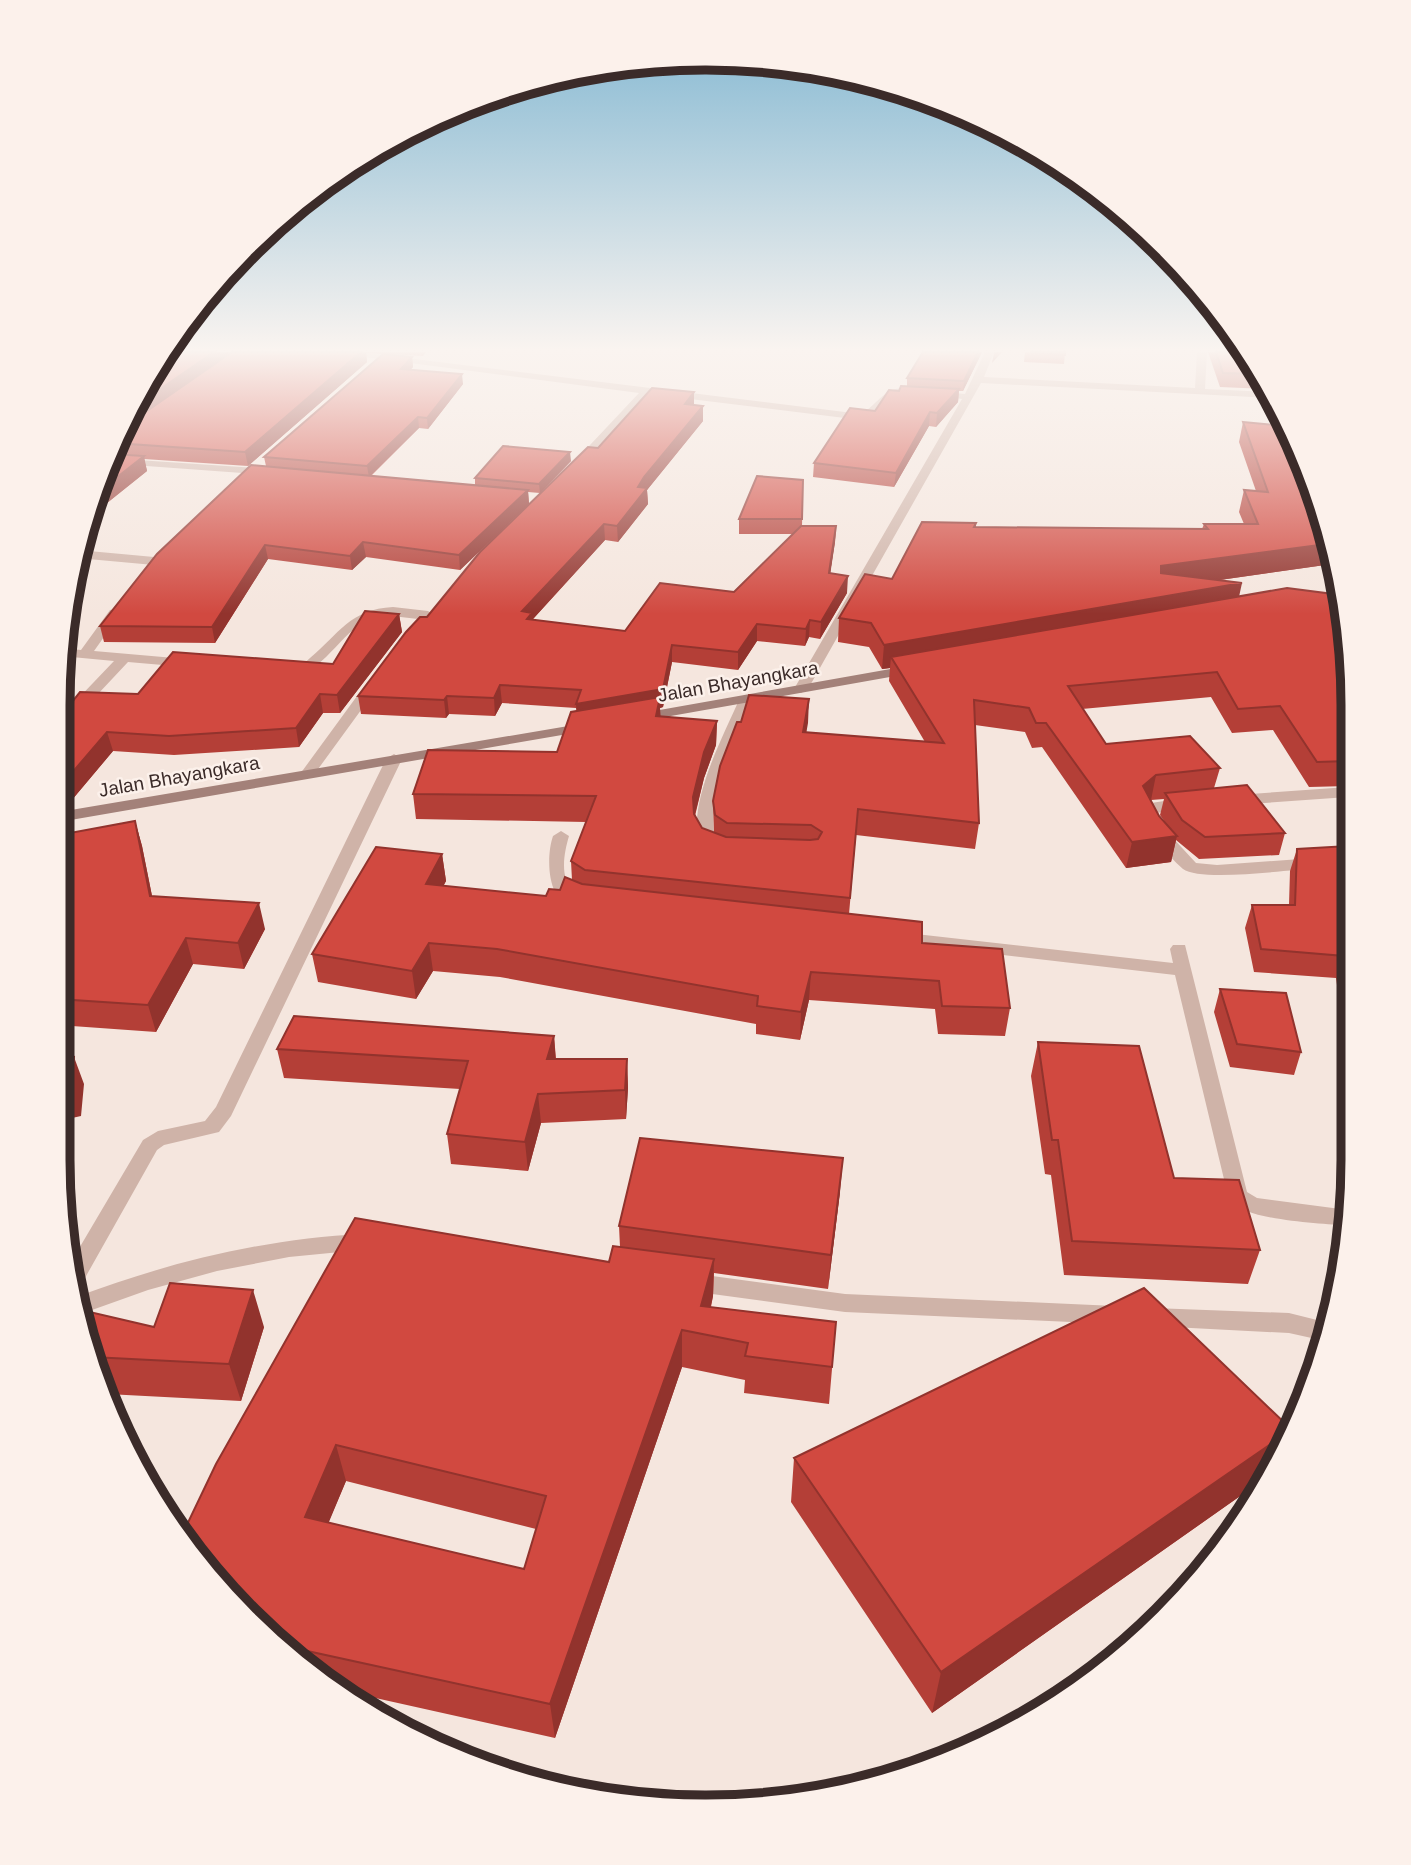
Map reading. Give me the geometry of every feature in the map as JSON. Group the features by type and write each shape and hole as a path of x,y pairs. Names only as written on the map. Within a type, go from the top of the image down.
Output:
{"street":[{"path":"572,470 601,439"},
{"path":"801,689 943,439"},
{"path":"118,462 281,473"},
{"path":"88,556 150,566 163,552"},
{"path":"86,652 124,602"},
{"path":"279,674 293,674 312,665 357,618 368,613 393,610 428,616"},
{"path":"72,652 206,664"},
{"path":"70,715 125,657"},
{"name":"Jalan Bhayangkara","path":"624,721 923,668"},
{"path":"308,773 378,677"},
{"path":"723,856 710,850 703,839 704,829 708,802 746,700"},
{"name":"Jalan Bhayangkara","path":"70,815 597,725"},
{"path":"80,1269 150,1145 158,1139 212,1127 224,1111 394,759"},
{"path":"1335,861 1217,870 1191,867 1165,839 1148,812 1157,806 1341,792"},
{"path":"561,836 555,849 561,890 571,900 592,905"},
{"path":"881,936 1183,970"},
{"path":"1179,949 1237,1194 1242,1201 1255,1206 1338,1218"},
{"path":"87,1302 136,1283 243,1254 315,1244 386,1243"},
{"path":"675,1280 845,1303 1289,1323 1317,1330"}],"building":[{"path":"129,439 260,439 245,452 127,444"},
{"path":"285,439 395,439 367,466 264,457"},
{"path":"606,439 676,439 644,477 638,487 647,488 617,526 604,524 522,611 532,613 527,619 625,631 660,583 734,592 801,526 836,526 829,573 848,576 821,622 810,620 806,629 757,624 738,652 672,645 663,689 576,704 581,690 500,685 494,698 447,696 444,700 358,696 406,632 420,617 427,617 480,552 588,447 598,448"},
{"path":"830,439 915,439 896,473 814,463"},
{"path":"1249,439 1282,439 1307,501 1320,545 1161,566 1161,573 1242,583 884,645 871,623 839,618 865,574 892,579 922,522 976,523 974,527 1208,529 1204,524 1258,524 1244,490 1268,492"},
{"path":"503,446 570,452 539,484 475,478"},
{"path":"121,455 144,456 111,482"},
{"path":"251,465 528,490 459,555 363,542 350,556 265,545 212,627 100,626 157,554"},
{"path":"757,476 803,480 802,519 739,519"},
{"path":"1287,588 1331,594 1340,664 1341,761 1317,762 1280,706 1238,709 1217,672 1068,686 1106,744 1190,736 1220,768 1156,775 1143,786 1159,816 1177,836 1132,842 1046,723 1036,723 1029,708 974,700 979,823 858,809 850,898 585,870 571,861 596,796 413,794 428,750 557,752 571,712 660,697 656,716 717,721 704,752 693,797 694,814 702,828 726,837 818,839 822,832 811,825 727,823 715,815 713,801 720,766 737,722 741,722 749,695 809,699 803,732 944,743 891,657"},
{"path":"365,611 399,614 337,695 320,694 296,728 169,736 107,732 70,775 70,704 80,692 138,694 173,652 333,664"},
{"path":"1247,785 1285,833 1205,837 1182,820 1165,793"},
{"path":"135,821 150,896 259,903 238,943 186,938 148,1005 70,1000 70,833"},
{"path":"1341,846 1341,956 1261,949 1252,905 1295,905 1297,849"},
{"path":"376,847 442,854 426,884 546,896 549,889 560,890 565,877 582,884 922,922 922,943 1002,949 1010,1008 942,1006 939,981 811,972 801,1012 757,1006 758,996 497,949 429,943 412,971 312,954"},
{"path":"1220,989 1286,993 1301,1052 1237,1044"},
{"path":"294,1016 554,1036 547,1059 627,1059 625,1090 538,1094 525,1142 447,1134 468,1061 277,1049"},
{"path":"1038,1042 1139,1046 1174,1178 1239,1180 1260,1250 1072,1241 1058,1140 1052,1140"},
{"path":"74,1057 70,1090 70,1058"},
{"path":"640,1138 843,1158 831,1255 619,1226"},
{"path":"355,1218 609,1262 613,1246 714,1259 701,1306 836,1322 832,1367 745,1356 748,1343 682,1330 550,1704 302,1650 256,1609 228,1579 186,1526 216,1464","holes":["336,1445 546,1496 524,1569 305,1517"]},
{"path":"170,1283 253,1290 229,1364 102,1358 89,1312 154,1327"},
{"path":"1144,1288 1284,1422 1275,1441 941,1672 794,1458"}]}
